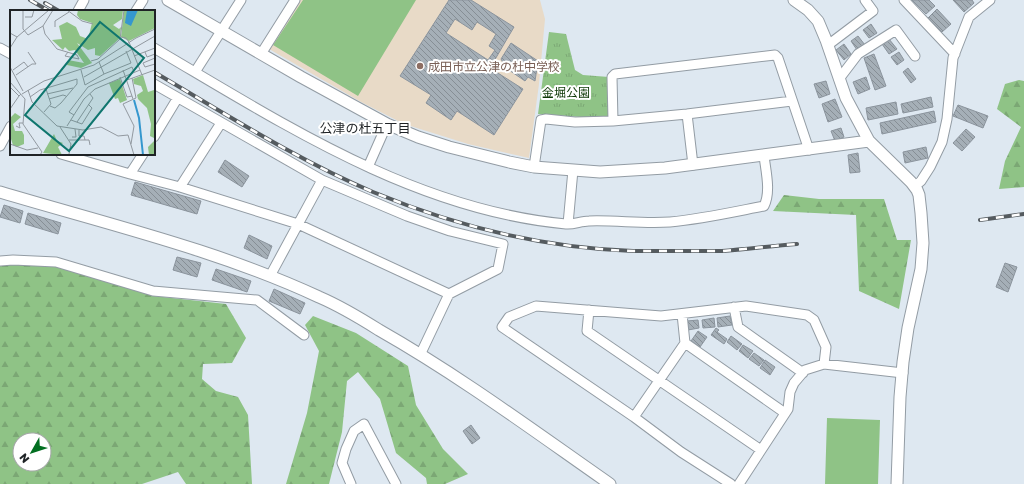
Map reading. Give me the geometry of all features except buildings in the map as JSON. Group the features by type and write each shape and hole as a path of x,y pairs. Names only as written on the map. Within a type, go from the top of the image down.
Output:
{"street":[{"path":"79,10 84,0"},
{"path":"137,10 143,0"},
{"path":"168,0 366,114 387,124 418,137 449,147 534,167 600,172 665,168 869,141"},
{"path":"195,72 241,0"},
{"path":"261,54 295,0"},
{"path":"794,0 814,16 822,29 846,98 869,141 915,186 919,195 923,243 920,269 908,328 902,373 897,484"},
{"path":"828,45 873,11 865,0"},
{"path":"904,0 955,54"},
{"path":"915,186 921,181 930,167 942,142 947,119 953,58 969,17 990,0"},
{"path":"839,79 858,54 896,30 915,56"},
{"path":"0,48 10,53"},
{"path":"155,49 308,138 368,167 433,195 501,214 568,224 588,221 637,223 670,222 705,218 764,206 768,191 764,156"},
{"path":"613,121 612,78 615,74 775,56 778,58 809,150"},
{"path":"155,85 322,180 414,219 450,231 503,244 498,269 450,294 421,353"},
{"path":"155,134 177,98"},
{"path":"534,167 541,120 546,119 575,122 613,121 687,114 792,101"},
{"path":"687,114 693,165"},
{"path":"180,187 221,123"},
{"path":"368,167 387,124"},
{"path":"4,140 10,128"},
{"path":"64,155 180,187 298,224 450,294"},
{"path":"130,174 142,155"},
{"path":"568,224 573,170"},
{"path":"270,276 322,180"},
{"path":"0,192 203,251 270,276 320,297 421,353 467,383 610,484"},
{"path":"0,261 13,260 56,262 153,291 257,300 304,335"},
{"path":"731,484 681,452 634,417 502,327 509,317 536,306 661,316 746,306 807,315 814,320 826,347 824,364"},
{"path":"734,307 738,327 803,373"},
{"path":"589,310 588,331 761,450"},
{"path":"634,417 685,343 682,314"},
{"path":"685,343 785,413"},
{"path":"739,484 788,409 790,392 794,383 805,370 824,364 902,373"},
{"path":"352,484 342,463 346,448 354,431 364,424 396,484"}],"shaded area":[{"name":"成田市立公津の杜中学校","path":"300,0 540,0 545,19 539,84 529,158 468,144 404,124 361,102 269,49"}],"green space":[{"path":"303,0 416,0 358,96 273,45"},
{"name":"金堀公園","path":"549,32 566,34 575,70 583,75 609,77 609,119 538,114"},
{"path":"1019,80 1024,81 1024,187 999,189 1005,161 1021,127 997,109 1005,84"},
{"path":"784,195 819,199 884,199 897,240 911,240 899,309 859,291 856,215 773,211"},
{"path":"13,264 51,265 119,284 154,296 226,304 246,338 232,363 203,364 202,379 216,391 238,397 248,415 252,484 186,484 178,472 142,484 0,484 0,266"},
{"path":"313,316 356,333 408,366 416,405 443,449 468,474 445,484 427,484 426,478 396,453 380,399 358,372 347,381 342,432 329,484 286,484 307,413 319,351 305,325"},
{"path":"827,418 880,420 878,484 825,484"}],"railway":[{"path":"30,0 47,10"},
{"path":"45,3 57,10"},
{"path":"155,73 262,136 317,166 373,192 468,225 533,240 600,249 633,251 722,251 797,244"},
{"path":"980,220 1024,214"}],"place":[{"name":"成田市立公津の杜中学校","path":"420,66"}],"district":[{"name":"公津の杜五丁目","path":"365,128"}]}
